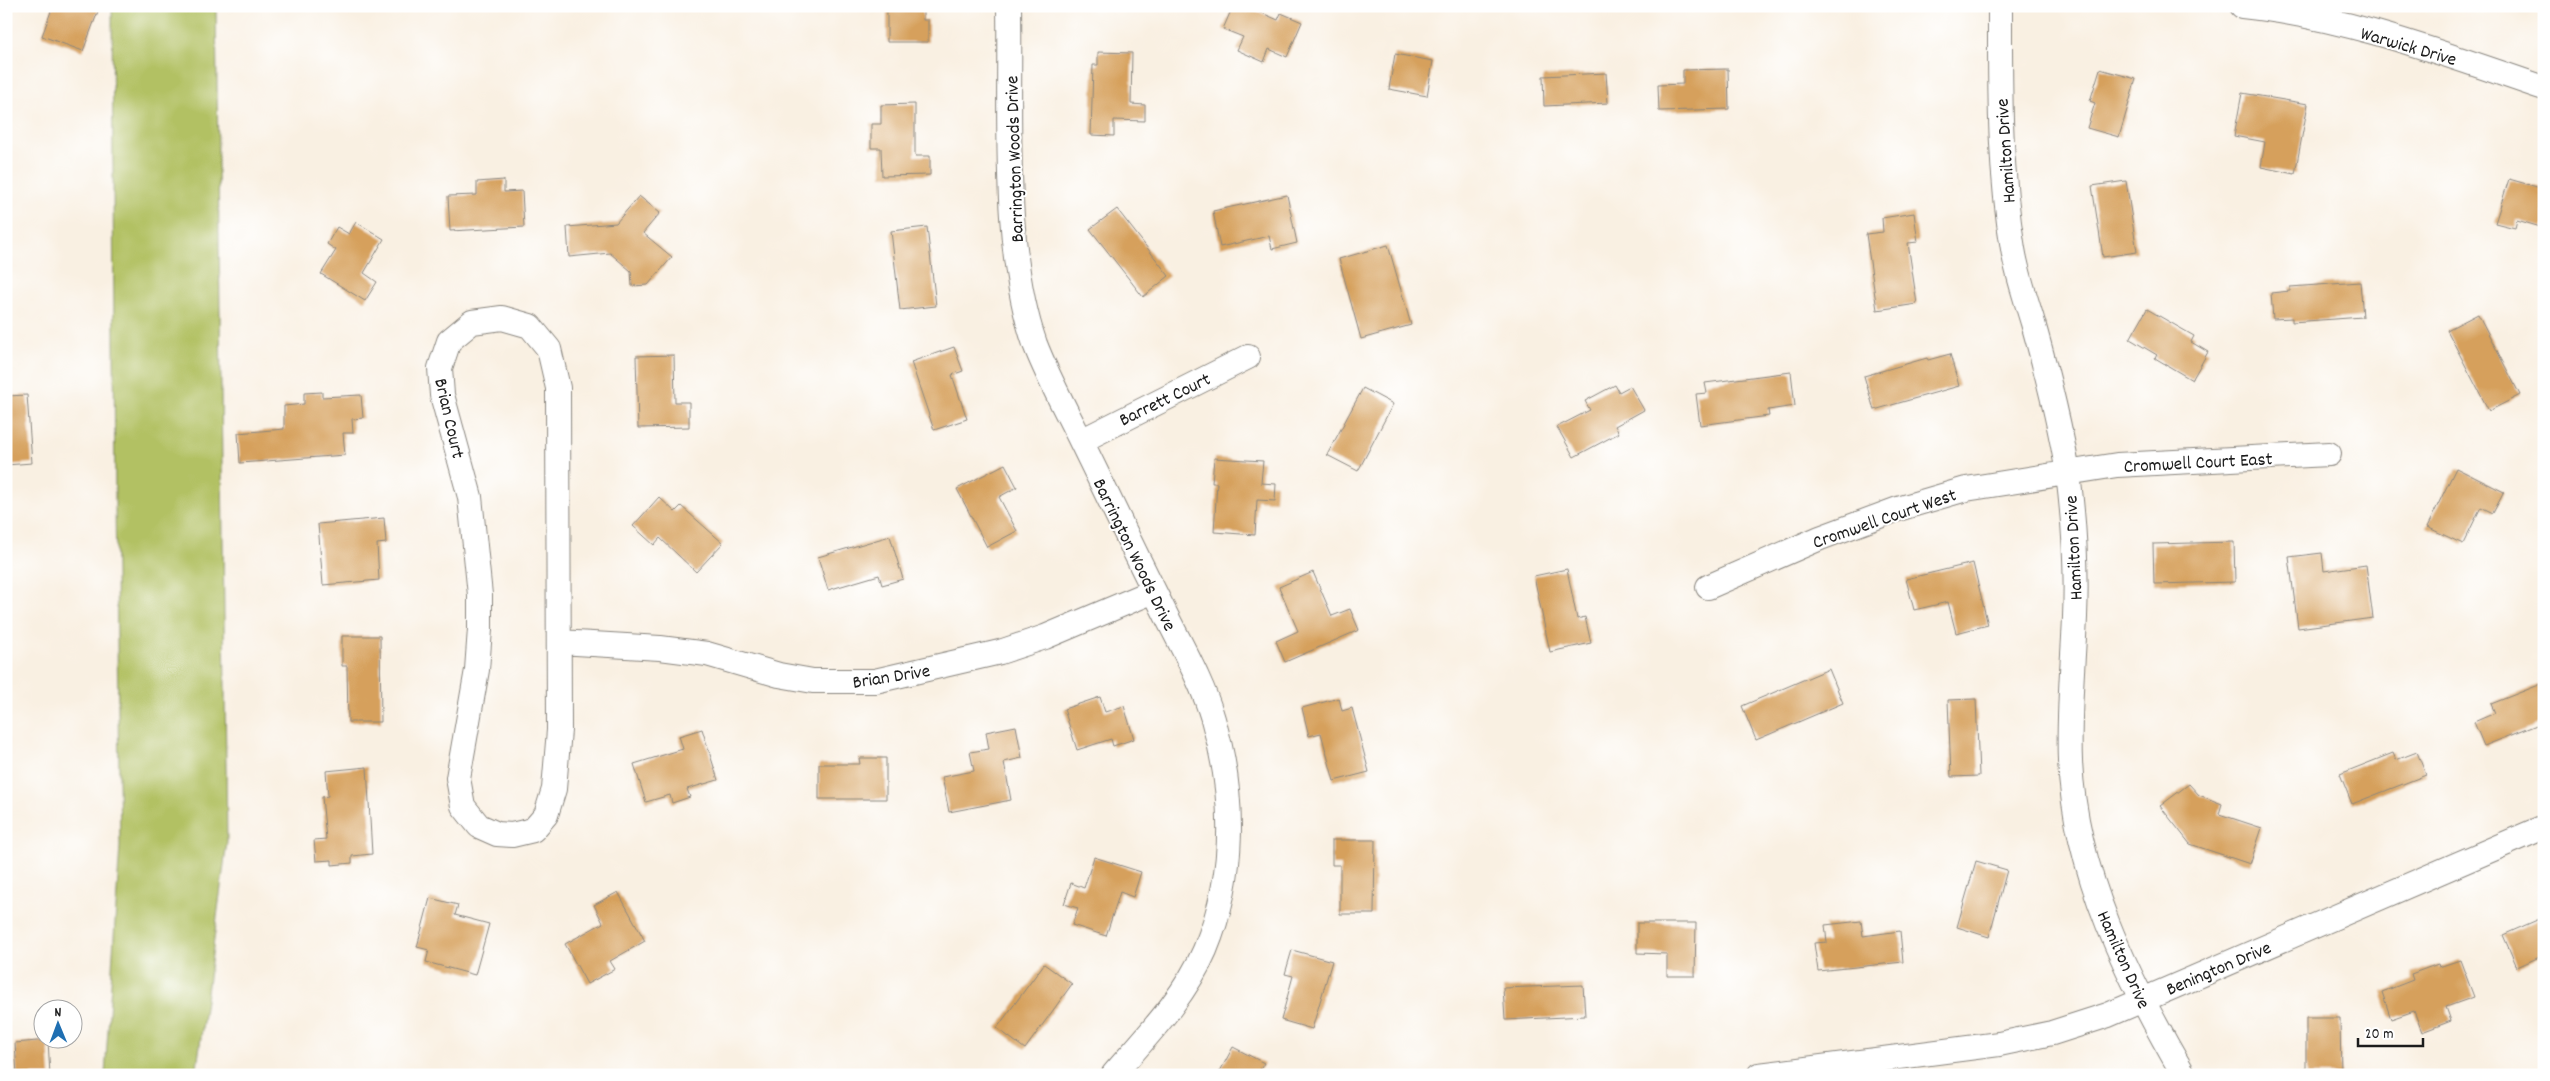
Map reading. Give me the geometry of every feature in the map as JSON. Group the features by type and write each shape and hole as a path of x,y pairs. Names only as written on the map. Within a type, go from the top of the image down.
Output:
{"street":[{"name":"Barrington Woods Drive","path":"1010,6 1011,185 1015,248 1022,293 1035,343 1056,392 1154,591 1212,716 1225,770 1230,840 1226,877 1204,951 1162,1018 1113,1075"},
{"name":"Hamilton Drive","path":"2000,6 2000,105 2003,180 2013,252 2049,380 2068,472 2075,571 2070,761 2079,834 2104,912 2143,1000 2184,1075"},
{"name":"Warwick Drive","path":"2242,6 2279,11 2382,36 2544,88"},
{"name":"Brian Court","path":"502,318 530,326 549,349 558,388 559,642 559,730 554,789 546,815 533,830 512,835 497,834 479,826 463,806 458,778 477,670 480,595 470,497 442,395 440,368 448,341 472,322 502,318"},
{"name":"Barrett Court","path":"1081,441 1248,357"},
{"name":"Cromwell Court East","path":"2068,472 2117,465 2329,454"},
{"name":"Cromwell Court West","path":"1708,587 1820,538 1898,509 1966,489 2068,472"},
{"name":"Brian Drive","path":"559,642 660,648 707,654 779,675 813,681 875,681 1000,652 1045,637 1154,591"},
{"name":"Benington Drive","path":"1759,1075 1998,1044 2052,1032 2108,1015 2170,986 2261,950 2544,827"}],"green space":[{"path":"112,6 216,6 227,842 196,1075 105,1075 120,846 115,504"}],"building":[{"path":"53,6 100,6 83,51 42,36"},
{"path":"887,6 923,6 923,20 928,20 928,42 887,42"},
{"path":"1233,6 1246,6 1278,20 1281,13 1302,22 1287,57 1269,49 1264,62 1237,50 1243,37 1223,29"},
{"path":"1098,52 1132,53 1131,104 1145,105 1145,121 1114,120 1114,136 1091,135 1093,65 1098,65"},
{"path":"1395,54 1433,61 1427,96 1389,89"},
{"path":"1728,69 1729,109 1659,111 1658,85 1683,84 1683,70"},
{"path":"2100,69 2136,79 2119,137 2087,128 2095,103 2090,101"},
{"path":"1606,73 1608,103 1544,106 1543,76"},
{"path":"2242,93 2308,104 2295,174 2261,167 2265,142 2234,136"},
{"path":"915,104 915,156 930,156 930,175 882,176 881,148 871,148 871,124 881,124 881,105"},
{"path":"2509,179 2544,189 2544,228 2517,220 2515,228 2495,223"},
{"path":"504,180 504,192 522,191 524,227 450,231 448,196 477,195 477,182"},
{"path":"2126,181 2137,252 2103,257 2092,186"},
{"path":"1287,195 1297,243 1272,249 1269,236 1220,247 1213,211"},
{"path":"639,196 660,213 643,233 672,257 648,285 632,286 631,271 610,253 569,257 567,227 616,223"},
{"path":"1117,209 1169,276 1143,297 1090,229"},
{"path":"1914,213 1918,242 1908,243 1917,304 1877,310 1866,234 1883,232 1882,218"},
{"path":"356,222 384,239 364,273 377,282 365,301 321,274 336,250 327,244 337,227 349,234"},
{"path":"927,227 936,306 900,310 891,231"},
{"path":"1388,245 1411,325 1361,339 1339,259"},
{"path":"2360,282 2363,317 2292,322 2292,318 2273,319 2271,293 2290,291 2290,287"},
{"path":"2147,309 2194,336 2191,342 2208,352 2192,380 2155,358 2157,355 2130,339"},
{"path":"2478,314 2520,395 2489,411 2447,330"},
{"path":"954,347 963,371 952,375 967,419 934,430 911,362"},
{"path":"1950,354 1959,386 1874,410 1864,376 1927,358 1928,360"},
{"path":"674,355 675,402 689,402 689,427 638,428 636,356"},
{"path":"1791,372 1795,406 1768,410 1769,416 1700,425 1696,394 1707,393 1705,383"},
{"path":"1615,385 1619,392 1630,386 1644,410 1615,426 1619,433 1574,457 1557,427 1590,410 1585,401"},
{"path":"1363,388 1393,404 1358,471 1327,455"},
{"path":"322,392 322,397 361,395 363,418 352,419 353,433 343,433 345,455 240,463 238,433 284,429 284,406 304,404 304,393"},
{"path":"27,395 32,463 6,465 6,396"},
{"path":"1214,458 1263,461 1261,483 1276,484 1275,501 1257,500 1255,535 1214,532 1217,483 1212,483"},
{"path":"1005,464 1017,487 999,497 1017,531 987,547 957,489"},
{"path":"2456,468 2504,492 2493,513 2481,507 2463,544 2427,527"},
{"path":"659,497 675,512 681,506 723,543 696,572 660,538 654,545 633,526"},
{"path":"384,518 386,543 377,544 379,580 323,585 318,524"},
{"path":"890,536 903,579 882,585 879,575 828,590 818,557"},
{"path":"2234,542 2235,582 2154,584 2153,544"},
{"path":"2322,553 2324,571 2366,565 2373,618 2298,628 2289,557"},
{"path":"1973,563 1988,625 1956,633 1948,602 1914,610 1906,579"},
{"path":"1567,569 1577,619 1585,617 1591,643 1550,652 1534,576"},
{"path":"1313,572 1332,616 1350,609 1359,630 1285,662 1276,641 1298,631 1279,587"},
{"path":"342,636 380,636 381,722 348,722 347,666 342,666"},
{"path":"1829,669 1843,703 1756,740 1742,706"},
{"path":"2544,683 2544,722 2484,746 2474,722 2495,713 2491,704"},
{"path":"1100,697 1105,712 1124,706 1134,739 1113,746 1111,739 1077,750 1064,709"},
{"path":"1339,698 1342,711 1352,708 1369,772 1334,781 1321,733 1309,736 1302,708"},
{"path":"1976,699 1979,776 1951,777 1948,700"},
{"path":"1016,726 1022,758 1004,762 1011,800 949,812 942,777 974,771 970,752 989,749 986,732"},
{"path":"702,729 718,780 687,789 690,797 672,803 670,795 646,802 634,764 683,749 679,736"},
{"path":"2417,752 2426,775 2352,804 2340,774 2393,753 2396,760"},
{"path":"859,758 886,758 886,799 819,799 819,764 860,764"},
{"path":"367,767 372,854 352,856 352,863 332,865 332,860 316,861 314,840 326,839 322,797 328,796 326,771"},
{"path":"2189,784 2199,795 2222,804 2219,814 2262,828 2250,864 2190,844 2160,806"},
{"path":"1332,840 1375,840 1374,914 1340,914 1340,865 1332,865"},
{"path":"1094,857 1141,872 1133,897 1120,892 1106,936 1072,925 1078,908 1064,904 1071,883 1084,888"},
{"path":"1976,861 2007,870 1989,937 1957,927"},
{"path":"618,892 645,941 610,961 615,969 587,984 565,944 603,923 594,905"},
{"path":"430,898 458,905 455,915 489,924 475,975 426,962 429,950 417,947"},
{"path":"2544,917 2544,955 2517,967 2503,935"},
{"path":"1861,921 1863,936 1900,931 1903,962 1818,971 1814,943 1827,942 1825,925"},
{"path":"1637,923 1696,923 1695,976 1667,976 1667,954 1637,953"},
{"path":"1292,950 1332,961 1312,1029 1281,1020 1293,976 1285,974"},
{"path":"2460,960 2474,997 2446,1007 2451,1021 2422,1032 2414,1011 2391,1019 2382,992 2413,980 2411,974 2438,964 2439,967"},
{"path":"1044,964 1072,984 1025,1049 997,1028"},
{"path":"1583,985 1585,1016 1505,1020 1503,988"},
{"path":"2306,1018 2340,1018 2341,1075 2306,1075"},
{"path":"32,1041 32,1048 48,1048 50,1075 17,1075 15,1043"},
{"path":"1233,1047 1264,1063 1257,1075 1218,1075"}]}
